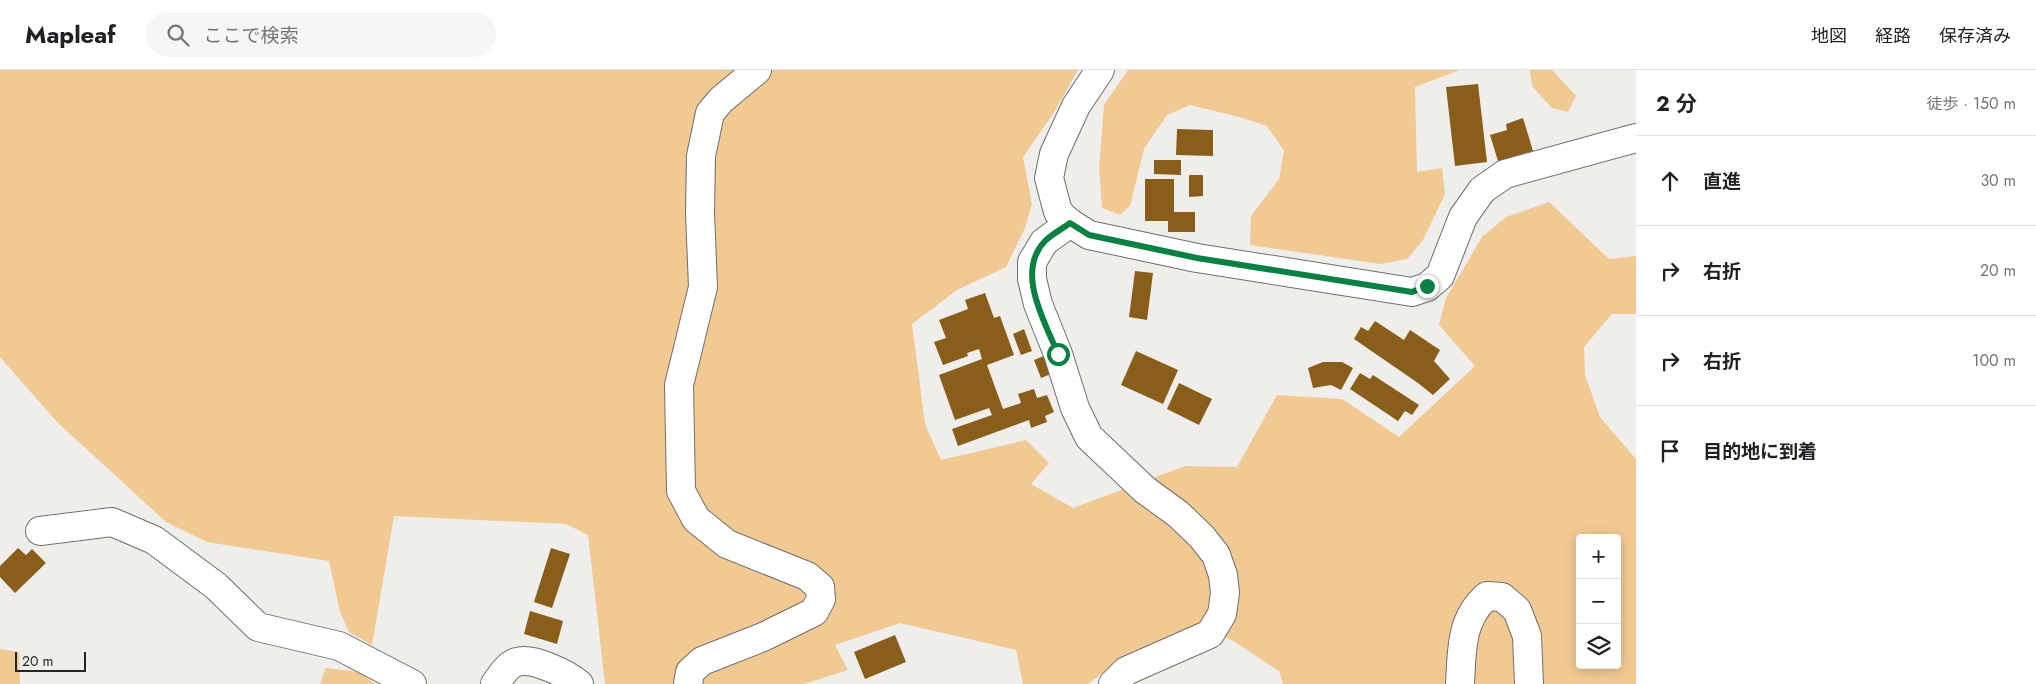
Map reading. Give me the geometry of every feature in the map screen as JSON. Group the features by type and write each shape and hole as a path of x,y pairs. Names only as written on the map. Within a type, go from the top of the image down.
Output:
{"street":[{"path":"688,684 690,672 702,661 763,638 814,612 821,599 820,587 807,576 727,544 696,519 682,490 679,385 703,287 700,213 701,156 710,113 720,100 757,70"},
{"path":"1100,70 1076,106 1054,154 1050,170 1049,178 1058,212 1070,223 1089,235 1197,258 1412,292 1427,286 1440,276 1463,217 1482,190 1505,174 1636,138"},
{"path":"1070,223 1044,242 1032,262 1032,279 1075,408 1089,437 1145,490 1178,514 1216,555 1223,575 1225,593 1222,614 1210,634 1126,670 1113,684"},
{"path":"40,532 112,522 154,540 216,586 258,627 339,646 412,684"},
{"path":"1460,684 1467,623 1476,606 1487,596 1502,597 1517,610 1527,636 1528,684"},
{"path":"495,684 502,674 516,662 532,661 573,679 579,684"}],"shaded area":[{"path":"0,70 1078,70 1053,114 1023,157 1032,204 1025,228 1006,267 957,290 912,324 925,424 941,460 1026,440 1049,463 1031,484 1073,508 1185,466 1237,467 1277,395 1342,399 1399,437 1475,366 1439,325 1446,298 1482,237 1506,217 1549,202 1609,259 1636,256 1636,314 1612,314 1584,347 1585,375 1600,417 1636,459 1636,684 1283,684 1279,671 1233,641 1200,626 1101,674 1088,684 1023,684 1016,650 900,623 835,645 848,670 804,684 605,684 588,535 566,524 394,516 372,645 349,632 340,612 329,561 207,542 166,522 57,422 0,357"},
{"path":"1128,70 1460,70 1415,87 1417,172 1442,168 1445,194 1423,240 1407,259 1381,264 1250,245 1251,216 1279,179 1284,151 1267,126 1190,105 1167,115 1144,149 1130,206 1120,215 1102,208 1099,168 1104,105"},
{"path":"1530,70 1552,70 1576,96 1568,112 1552,108 1532,86"},
{"path":"0,649 19,652 20,684 0,684"},
{"path":"326,668 359,672 375,684 320,684"}],"building":[{"path":"1478,84 1487,162 1455,166 1446,87"},
{"path":"1523,118 1533,151 1498,161 1490,135 1507,130 1506,124"},
{"path":"1177,129 1213,130 1213,156 1176,155"},
{"path":"1154,160 1181,160 1181,175 1154,174"},
{"path":"1189,175 1203,175 1203,196 1189,197"},
{"path":"1145,179 1174,179 1174,212 1195,212 1195,232 1168,232 1168,221 1145,221"},
{"path":"1135,271 1153,273 1147,320 1129,317"},
{"path":"985,293 994,318 1000,316 1014,355 987,365 1003,409 1021,403 1018,394 1034,389 1037,398 1047,395 1054,412 1045,416 1047,422 1031,428 1029,420 958,446 952,429 992,415 989,408 955,420 939,375 982,359 979,349 967,353 968,356 943,365 934,342 946,338 939,320 968,309 965,300"},
{"path":"1375,321 1404,340 1410,330 1440,350 1434,361 1450,379 1433,395 1354,339 1361,327 1368,331"},
{"path":"1024,329 1032,351 1021,355 1013,334"},
{"path":"1136,351 1178,370 1163,404 1121,385"},
{"path":"1044,356 1051,374 1041,378 1034,360"},
{"path":"1323,362 1342,362 1353,368 1341,390 1331,385 1313,388 1308,368"},
{"path":"1360,373 1370,379 1373,375 1419,405 1412,415 1405,411 1398,421 1350,389"},
{"path":"1179,383 1212,399 1199,425 1167,409"},
{"path":"18,548 26,555 32,549 46,563 15,593 0,577 0,566"},
{"path":"551,548 570,554 552,608 534,602"},
{"path":"530,611 563,621 557,644 524,634"},
{"path":"895,635 906,662 865,679 854,652"}],"route":[{"path":"1058,354 1038,304 1032,279 1032,262 1044,242 1070,223 1089,235 1197,258 1412,292 1427,286"}]}
